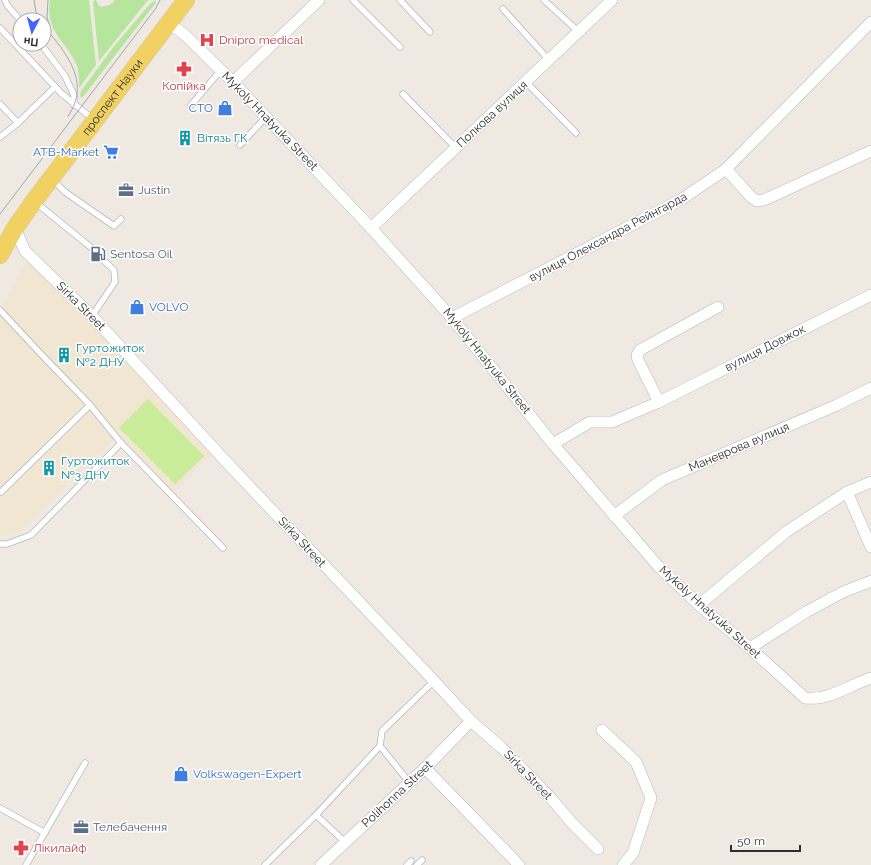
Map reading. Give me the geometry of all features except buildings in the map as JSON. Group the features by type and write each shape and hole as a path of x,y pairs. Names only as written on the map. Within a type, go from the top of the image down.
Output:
{"main road":[{"name":"проспект Науки","path":"0,255 15,228 34,201 186,0"}],"street":[{"path":"233,82 319,0"},
{"name":"Полкова вулиця","path":"371,228 612,0"},
{"name":"вулиця Олександра Рейнгарда","path":"452,318 682,199 726,169 871,22"},
{"name":"Mykoly Hnatyuka Street","path":"169,23 186,35 233,82 371,228 452,318 553,444 614,516 658,566 699,605 750,648 805,698 814,699 824,697 871,678"},
{"path":"726,169 752,198 758,201 764,200 871,151"},
{"name":"Sirka Street","path":"15,228 25,251 92,316 232,468 471,721 502,748 551,798 571,822 598,850"},
{"name":"вулиця Довжок","path":"553,444 590,422 612,422 659,402 871,295"},
{"path":"659,402 638,360 640,350 718,307"},
{"name":"Маневрова вулиця","path":"614,516 662,480 837,405 871,388"},
{"path":"699,605 786,532 847,492 871,482"},
{"path":"847,492 871,547"},
{"path":"750,648 842,592 871,581"},
{"name":"Polihonna Street","path":"321,865 425,768 471,721"},
{"path":"602,730 636,762 651,798 633,853 623,865"},
{"path":"425,768 519,865"}],"lane":[{"path":"5,0 13,12"},
{"path":"353,0 400,47"},
{"path":"400,0 430,32"},
{"path":"544,0 578,32"},
{"path":"503,9 549,60"},
{"path":"0,28 55,87 74,105 95,120"},
{"path":"47,52 65,76 74,95 74,105"},
{"path":"191,105 221,70"},
{"path":"526,82 576,133"},
{"path":"0,137 18,123 55,87"},
{"path":"403,94 456,148"},
{"path":"0,104 18,123"},
{"path":"240,145 266,117"},
{"path":"51,179 65,192 114,226 121,219"},
{"path":"34,201 94,250"},
{"path":"92,316 114,282 114,270 102,259"},
{"path":"0,310 90,405 120,443 223,548"},
{"path":"1,492 90,405"},
{"path":"0,544 7,544 30,535 120,443"},
{"path":"265,865 316,815 380,746 382,731 434,681"},
{"path":"380,746 409,782"},
{"path":"26,865 85,763"},
{"path":"0,808 44,833"},
{"path":"316,815 345,842"},
{"path":"417,865 422,860"}],"shaded area":[{"path":"28,259 155,389 214,452 174,492 118,436 18,533 0,536 0,319 2,308"}],"green space":[{"path":"50,0 89,0 96,65 79,88 79,73 77,66 53,29 52,12 49,11"},
{"path":"95,0 99,6 102,7 110,5 115,0 148,0 99,61 93,2"},
{"path":"156,0 155,4 82,98 80,96 81,91 115,45 150,4"},
{"path":"148,399 204,456 175,484 119,428"}],"tram line":[{"path":"34,0 36,12"},
{"path":"47,12 48,0"},
{"path":"0,214 156,8 160,0"},
{"path":"52,36 67,57 73,68 76,79 77,91 75,103 68,116"}],"place":[{"name":"Dnipro medical","path":"207,40"},
{"name":"Копійка","path":"184,69"},
{"name":"СТО","path":"225,108"},
{"name":"Вітязь ГК","path":"185,138"},
{"name":"ATB-Market","path":"111,152"},
{"name":"Justin","path":"126,190"},
{"name":"Sentosa Oil","path":"98,254"},
{"name":"VOLVO","path":"137,307"},
{"name":"Гуртожиток №2 ДНУ","path":"64,355"},
{"name":"Гуртожиток №3 ДНУ","path":"49,468"},
{"name":"Volkswagen-Expert","path":"181,774"},
{"name":"Телебачення","path":"81,827"},
{"name":"Лікилайф","path":"21,848"}]}
